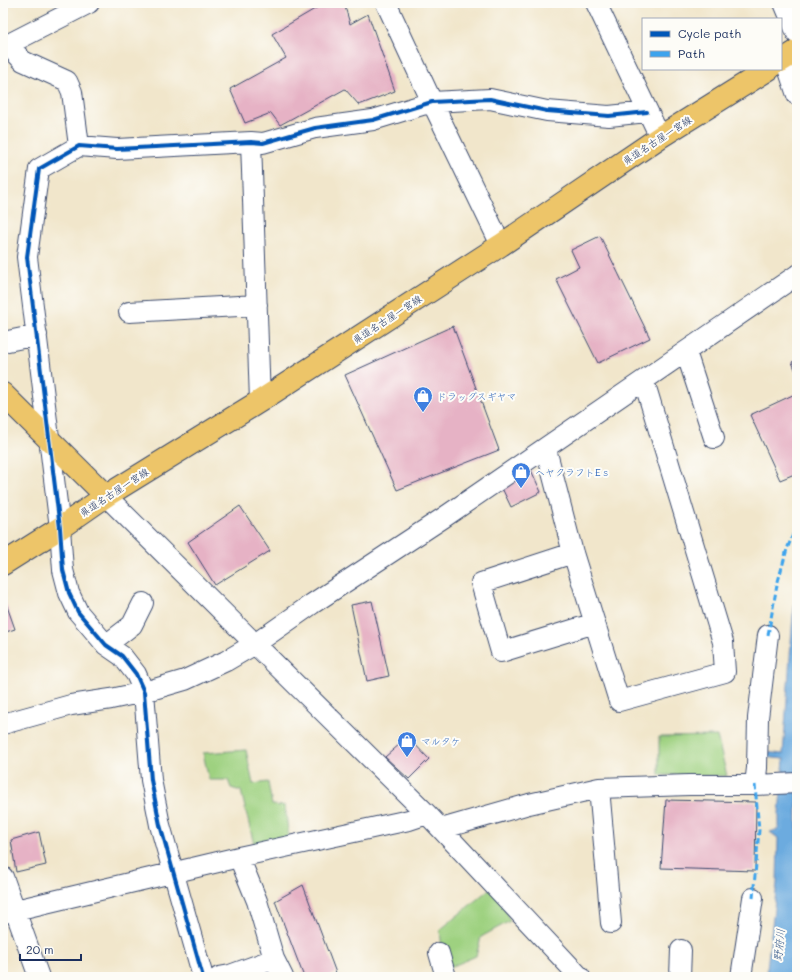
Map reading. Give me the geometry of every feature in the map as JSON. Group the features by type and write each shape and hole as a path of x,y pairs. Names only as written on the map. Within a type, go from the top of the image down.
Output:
{"main road":[{"name":"県道名古屋一宮線","path":"3,564 60,528 106,496 260,400 501,245 660,137 767,70"},
{"path":"3,394 106,496"}],"street":[{"path":"79,146 72,92 67,81 23,61 6,46 89,3"},
{"path":"386,3 501,245"},
{"path":"596,3 660,137"},
{"path":"784,3 797,34"},
{"path":"783,60 797,95"},
{"path":"203,977 160,825 151,780 144,692 136,674 122,656 106,645 78,612 68,593 63,570 60,528 50,441 27,257 39,169 79,146 117,149 251,142 263,143 315,128 373,120 432,102 490,99 547,111 609,116 647,112"},
{"path":"251,142 260,400"},
{"path":"3,724 71,705 144,692 185,680 226,661 255,644 312,604 444,518 797,275"},
{"path":"129,312 257,305"},
{"path":"3,342 37,334"},
{"path":"686,352 714,438"},
{"path":"546,449 573,553 619,701 725,672 723,642 644,381"},
{"path":"106,496 442,829 580,977"},
{"path":"573,553 481,583 501,652 595,623"},
{"path":"106,645 132,625 143,604"},
{"path":"755,785 758,718 768,635"},
{"path":"442,829 529,804 599,788 797,783"},
{"path":"599,788 611,923"},
{"path":"9,911 239,857 409,820 427,814"},
{"path":"239,857 257,901 274,959 283,977"},
{"path":"3,877 9,911 39,977"},
{"path":"741,977 753,898"},
{"path":"680,977 681,950"},
{"path":"439,953 446,977"},
{"path":"219,977 230,976 274,959"}],"green space":[{"path":"717,736 727,776 659,775 659,737"},
{"path":"246,750 253,784 268,782 272,805 285,806 290,846 256,853 241,791 231,788 228,780 209,780 203,753"},
{"path":"494,885 510,921 481,937 476,956 444,970 440,930"}],"water":[{"name":"野府川","path":"797,588 797,924 795,966 793,977 766,977 777,883 778,838 770,832 779,829 784,759 764,757 764,752 783,754 793,615"}],"building":[{"path":"325,3 344,3 350,24 368,14 395,91 359,105 345,89 280,125 271,113 245,123 230,89 286,58 272,34"},
{"path":"600,236 650,338 598,363 556,279 579,267 571,250"},
{"name":"ドラッグスギヤマ","path":"453,326 499,450 397,490 345,375"},
{"path":"797,360 797,374 792,362"},
{"path":"797,393 797,473 780,480 750,415"},
{"name":"ヘヤクラフトEｓ","path":"531,470 541,492 511,507 501,486"},
{"path":"240,506 270,551 215,585 188,542"},
{"path":"3,595 15,629 3,633"},
{"path":"372,601 389,676 367,681 351,605"},
{"name":"マルタケ","path":"408,737 429,759 409,779 385,757"},
{"path":"666,800 756,802 755,871 661,868"},
{"path":"39,832 46,865 16,872 11,840"},
{"path":"303,885 336,973 326,977 304,977 275,901"}],"marked path":[{"path":"768,635 777,585 787,549 797,525"},
{"path":"753,898 759,830 755,785"}],"cycle path":[{"path":"203,977 160,825 151,780 144,692 136,674 122,656 106,645 78,612 69,593 63,570 60,528 27,257 39,169 79,146 117,149 251,142 263,143 315,128 373,120 432,102 490,99 547,111 609,116 647,112"}],"place":[{"name":"ドラッグスギヤマ","path":"423,413"},
{"name":"ヘヤクラフトEｓ","path":"521,489"},
{"name":"マルタケ","path":"407,758"}]}
